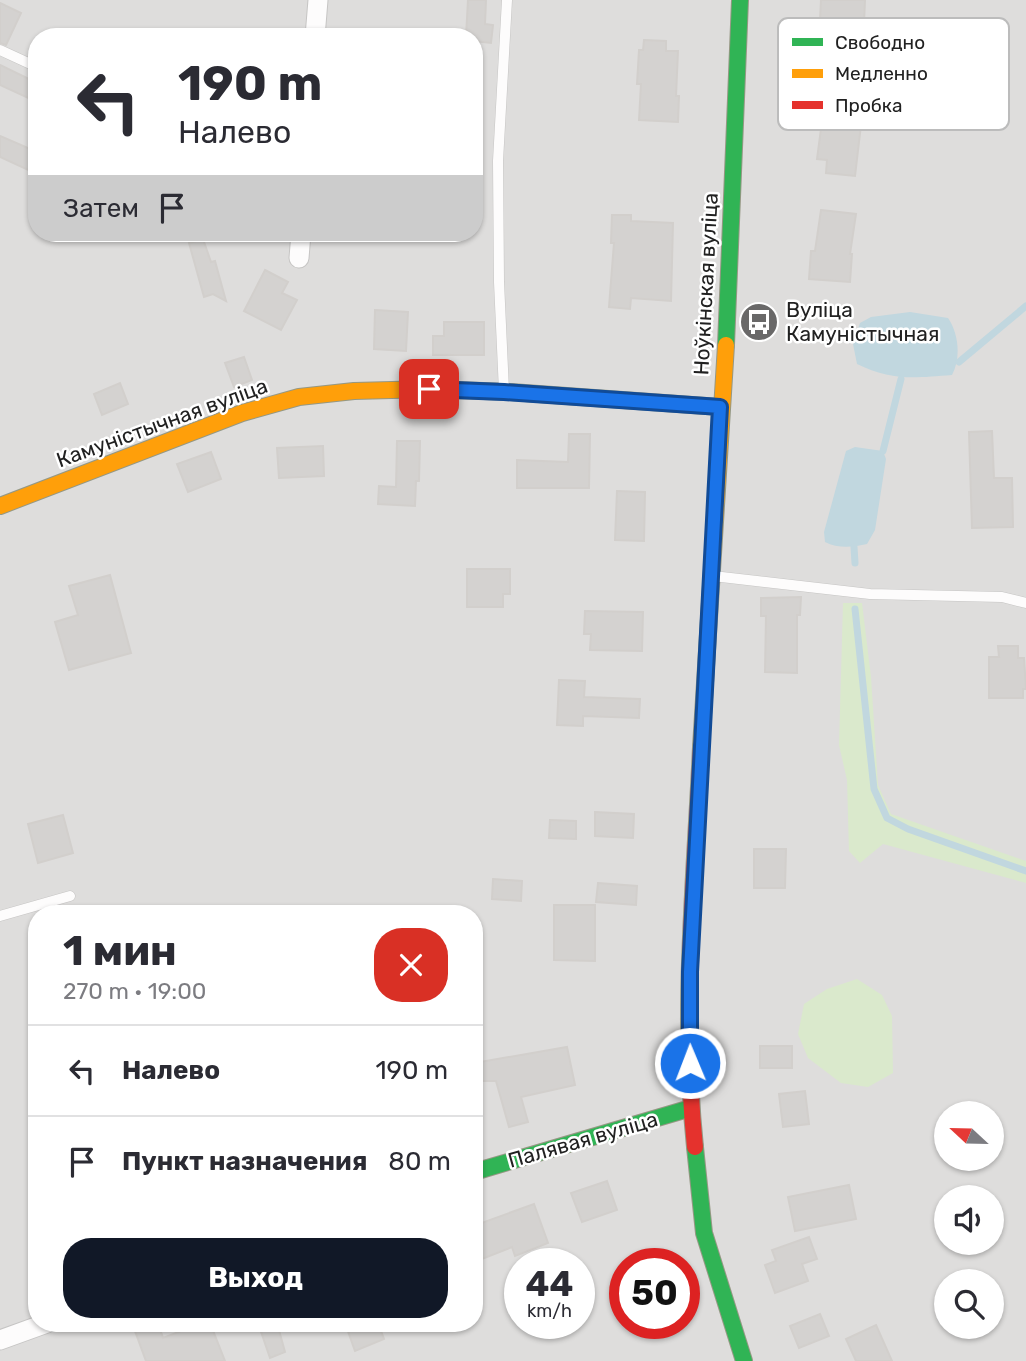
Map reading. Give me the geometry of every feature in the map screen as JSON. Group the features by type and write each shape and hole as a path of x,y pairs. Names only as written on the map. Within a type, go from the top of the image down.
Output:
{"main road":[{"name":"Ноўкінская вуліца","path":"740,0 728,313 720,407 690,972 691,1108 704,1233 744,1361"},
{"name":"Камуністычная вуліца","path":"0,506 242,413 299,397 354,391 504,392 720,407"},
{"name":"Палявая вуліца","path":"483,1168 691,1108"}],"street":[{"path":"316,28 318,0"},
{"path":"299,258 300,242"},
{"path":"0,1340 28,1330"}],"lane":[{"path":"504,392 499,282 498,162 507,0"},
{"path":"0,50 28,63"},
{"path":"712,576 870,594 1002,597 1026,603"},
{"path":"38,905 70,896"},
{"path":"0,916 28,908"}],"shaded area":[{"path":"0,0 1026,0 1026,1361 0,1361"}],"green space":[{"path":"843,603 862,603 871,677 878,785 891,814 1026,861 1026,883 883,844 860,863 849,851 847,780 839,745"},
{"path":"857,979 882,995 892,1016 893,1073 868,1087 841,1083 808,1058 798,1034 804,1004 827,989"}],"water":[{"path":"910,312 948,318 955,331 958,346 952,375 892,376 857,364 853,344 860,323 871,317"},
{"path":"855,447 883,451 886,459 875,530 867,544 835,546 825,542 824,532 846,451"}],"building":[{"path":"468,0 486,0 485,24 493,25 491,43 483,42 483,28 466,28"},
{"path":"821,0 865,0 864,18 820,18"},
{"path":"0,3 21,13 6,45 0,43"},
{"path":"644,40 666,41 666,51 678,51 678,122 639,120 639,50 643,50"},
{"path":"0,65 28,79 28,98 0,85"},
{"path":"821,130 860,130 855,176 826,173 827,160 817,159"},
{"path":"0,136 28,148 28,170 0,157"},
{"path":"821,210 856,214 850,254 850,282 809,279 811,251 815,251"},
{"path":"612,215 631,215 631,221 673,223 671,301 631,298 630,309 609,307 614,243 611,243"},
{"path":"204,242 211,262 215,261 226,301 213,294 204,297 189,243"},
{"path":"265,270 288,282 282,293 297,300 281,330 244,311"},
{"path":"375,310 408,312 406,351 374,349"},
{"path":"444,322 484,322 484,355 433,355 433,336 444,336"},
{"path":"244,357 252,380 234,387 225,363"},
{"path":"120,383 128,404 102,415 94,394"},
{"path":"992,431 994,478 1012,478 1013,527 972,528 969,432"},
{"path":"569,434 590,434 589,488 517,488 517,460 568,462"},
{"path":"397,441 420,441 415,506 378,504 379,486 396,487"},
{"path":"323,446 324,476 279,478 277,448"},
{"path":"211,452 221,479 188,492 177,464"},
{"path":"617,491 645,492 644,541 615,540"},
{"path":"467,569 510,569 510,594 503,594 503,607 467,607"},
{"path":"110,575 131,653 69,670 55,622 78,615 69,586"},
{"path":"801,597 800,615 797,615 797,673 765,672 766,616 761,616 761,598"},
{"path":"585,611 643,612 642,651 590,650 591,634 584,634"},
{"path":"998,646 1018,646 1018,658 1024,658 1026,689 1023,689 1023,698 989,698 989,657 999,657"},
{"path":"559,680 585,681 584,697 640,699 639,718 583,716 583,726 557,725"},
{"path":"595,812 634,814 633,838 595,836"},
{"path":"63,815 73,853 38,863 28,824"},
{"path":"550,820 576,821 576,839 549,838"},
{"path":"754,849 786,849 785,888 754,888"},
{"path":"493,879 522,881 521,901 492,899"},
{"path":"598,883 637,886 636,905 596,902"},
{"path":"554,905 595,905 595,961 554,960"},
{"path":"760,1046 792,1046 792,1068 760,1068"},
{"path":"567,1047 575,1085 521,1097 528,1122 509,1127 496,1081 483,1081 483,1061"},
{"path":"805,1091 809,1124 783,1127 779,1094"},
{"path":"607,1181 617,1210 582,1222 571,1193"},
{"path":"849,1185 856,1219 795,1231 788,1197"},
{"path":"534,1204 548,1243 535,1248 504,1248 483,1259 483,1222"},
{"path":"809,1237 817,1259 802,1264 808,1281 775,1293 765,1265 776,1261 772,1250"},
{"path":"820,1314 829,1336 799,1348 790,1326"},
{"path":"876,1325 892,1361 856,1361 846,1339"},
{"path":"135,1332 161,1332 163,1338 179,1332 214,1332 225,1361 146,1361"},
{"path":"261,1332 279,1332 285,1352 270,1358"},
{"path":"348,1332 381,1332 384,1339 355,1351"}],"waterway":[{"path":"959,362 1026,306"},
{"path":"883,451 901,379"},
{"path":"854,547 855,563"},
{"path":"855,609 874,789 887,818 908,829 1026,871"}],"traffic: fast":[{"path":"726,345 740,0"},
{"path":"511,392 720,407"},
{"path":"483,1169 691,1108"},
{"path":"695,1147 704,1233 744,1361"}],"traffic: slow":[{"path":"701,747 726,345"},
{"path":"0,506 242,413 299,397 354,391 429,389 511,392"}],"traffic: jam":[{"path":"695,1147 689,997 701,747"}],"place":[{"name":"Вуліца Камуністычная","path":"759,322"}],"route":[{"path":"429,389 720,407 690,972 690,1063"}]}
